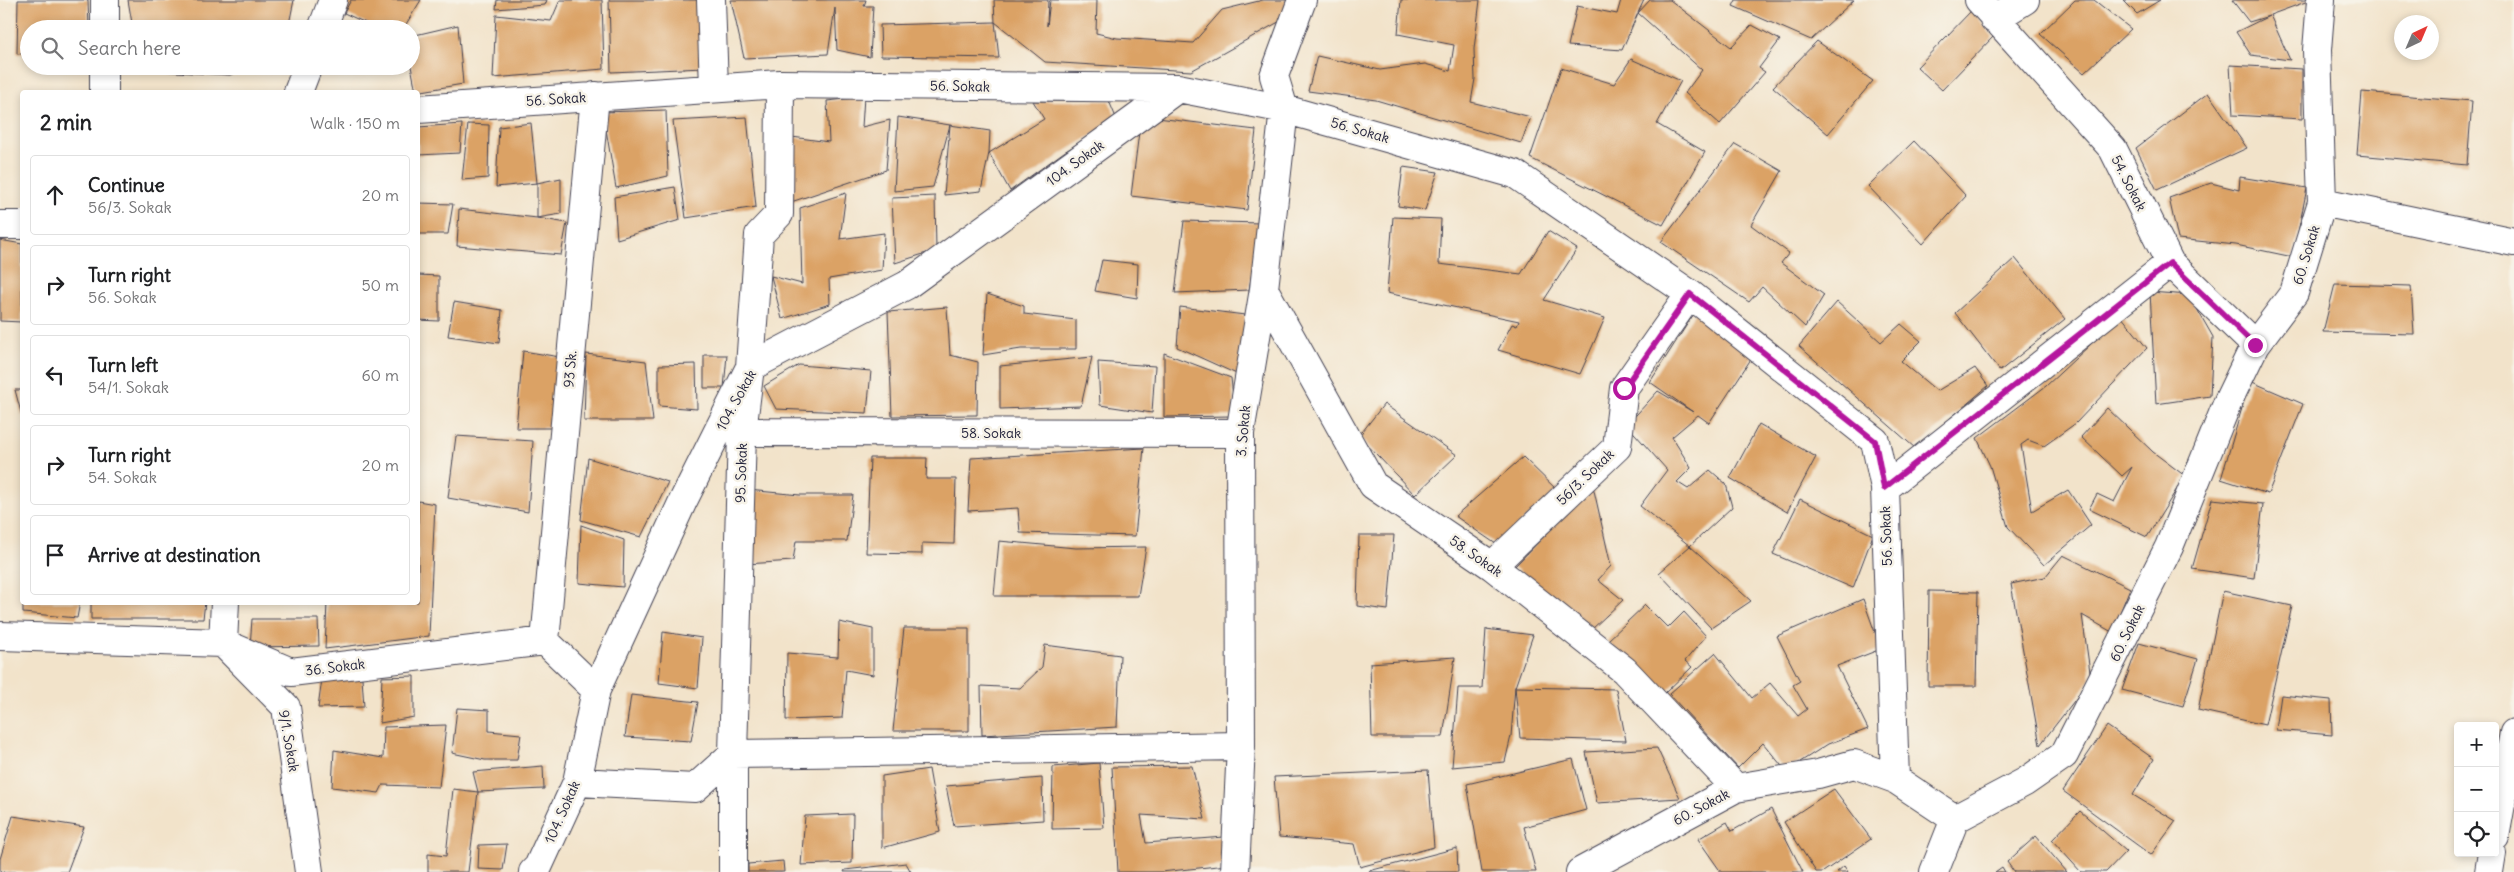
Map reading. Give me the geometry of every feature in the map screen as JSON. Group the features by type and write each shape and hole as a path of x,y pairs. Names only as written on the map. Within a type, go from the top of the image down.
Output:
{"street":[{"path":"105,0 105,20"},
{"path":"325,20 333,0"},
{"path":"711,0 714,88"},
{"name":"3. Sokak","path":"1235,872 1241,746 1240,433 1264,288 1284,109 1274,76 1302,0"},
{"path":"1987,10 2025,0"},
{"name":"60. Sokak","path":"1580,872 1736,788 1818,774 1854,764 1895,780 1955,819 2025,782 2064,755 2169,547 2229,399 2255,345 2294,293 2322,202 2318,50 2321,0"},
{"name":"54. Sokak","path":"1987,10 2112,149 2170,263 2255,345"},
{"path":"299,90 305,75"},
{"name":"56. Sokak","path":"420,109 780,84 1178,88 1284,109 1515,174 1690,294 1875,441 1884,488 1895,780"},
{"name":"95. Sokak","path":"733,872 733,754 742,432 750,367 758,236 779,214 780,84"},
{"name":"104. Sokak","path":"533,872 538,867 577,782 596,690 683,502 750,367 907,284 1178,88"},
{"name":"93 Sk.","path":"545,641 595,96"},
{"path":"2322,202 2514,242"},
{"path":"0,225 20,225"},
{"path":"1884,488 2170,263"},
{"name":"58. Sokak","path":"1264,288 1373,485 1492,566 1624,670 1736,788"},
{"name":"56/3. Sokak","path":"1492,566 1617,447 1624,388 1690,294"},
{"name":"58. Sokak","path":"742,432 1240,433"},
{"path":"223,642 224,605"},
{"name":"36. Sokak","path":"0,636 223,642 291,672 545,641"},
{"path":"545,641 596,690"},
{"name":"9/1. Sokak","path":"223,642 286,707 309,872"},
{"path":"2499,815 2514,733"},
{"path":"577,782 695,788 733,754 1241,746"},
{"path":"1934,872 1955,819"},
{"path":"2489,872 2491,857"}],"building":[{"path":"18,0 88,0 89,20 20,20 20,54 17,54"},
{"path":"128,0 294,0 290,20 131,20"},
{"path":"351,0 421,0 409,20 359,20 344,13"},
{"path":"497,0 547,0 545,5 496,9"},
{"path":"560,0 602,0 604,69 493,78 496,15 551,21"},
{"path":"609,0 702,0 704,68 611,72"},
{"path":"731,0 866,0 864,6 873,6 870,57 837,50 835,8 828,54 744,58"},
{"path":"994,0 1048,0 1047,26 1050,0 1097,0 1096,33 1117,38 1193,43 1222,10 1263,0 1287,0 1284,19 1191,71 1045,62 995,22"},
{"path":"1401,0 1480,0 1474,49 1475,79 1471,102 1531,117 1521,143 1376,100 1308,91 1317,56 1380,70 1425,64 1450,71 1454,45 1398,34"},
{"path":"1621,0 1644,0 1622,50 1568,46 1577,6 1617,14"},
{"path":"1650,0 1670,0 1731,47 1752,25 1780,40 1759,68 1765,72 1720,124 1685,93 1702,70 1638,13"},
{"path":"1736,0 1854,0 1811,40 1733,6"},
{"path":"2075,0 2094,0 2131,29 2084,73 2040,34"},
{"path":"2123,0 2160,0 2137,14"},
{"path":"2232,0 2311,0 2270,15 2290,60 2251,55 2236,32 2269,16 2249,22"},
{"path":"1972,10 1993,37 1942,90 1917,67"},
{"path":"995,22 999,58 881,56 880,25"},
{"path":"458,25 463,84 420,91 416,90 413,75 420,75 420,34"},
{"path":"1817,41 1873,81 1828,134 1773,87"},
{"path":"1631,59 1681,81 1657,124 1705,152 1663,225 1530,158 1561,68 1614,84"},
{"path":"2230,65 2302,69 2302,119 2233,115"},
{"path":"2362,92 2472,101 2467,165 2357,155"},
{"path":"2208,93 2247,148 2157,190 2136,148"},
{"path":"864,97 862,127 890,120 886,170 791,202 792,137 829,142 827,101"},
{"path":"1033,101 1109,101 1117,120 1064,152 1010,191 989,153 1044,119"},
{"path":"666,110 668,176 616,188 603,112"},
{"path":"1141,116 1256,130 1247,210 1131,196"},
{"path":"747,117 756,207 686,218 673,121"},
{"path":"898,117 950,125 933,187 894,191"},
{"path":"531,123 537,183 496,187 499,127"},
{"path":"462,124 460,153 420,155 420,127"},
{"path":"468,124 489,125 488,178 462,180"},
{"path":"950,125 990,131 989,153 981,191 944,195"},
{"path":"1914,141 1966,196 1923,244 1868,186"},
{"path":"1735,144 1782,171 1751,225 1789,253 1781,263 1824,295 1805,327 1762,287 1749,302 1661,242"},
{"path":"1403,167 1438,172 1425,210 1398,206"},
{"path":"2240,177 2307,188 2293,257 2236,245 2178,239 2169,198 2211,183 2239,190"},
{"path":"561,178 561,214 537,218 537,183"},
{"path":"675,187 680,220 617,239 614,197"},
{"path":"846,193 840,239 884,233 882,270 829,279 830,304 782,319 771,276 802,284 800,208"},
{"path":"935,196 936,250 895,263 892,198"},
{"path":"420,203 453,204 448,234 420,234"},
{"path":"459,209 567,223 561,255 457,246"},
{"path":"1393,217 1441,219 1439,264 1521,274 1548,231 1577,249 1544,300 1605,318 1580,374 1498,350 1512,324 1517,326 1519,321 1387,293"},
{"path":"1184,221 1260,223 1249,290 1175,293"},
{"path":"0,240 20,244 20,322 0,321"},
{"path":"2015,258 2065,319 2000,371 1955,313"},
{"path":"1102,260 1138,264 1137,298 1095,291"},
{"path":"420,275 439,276 439,321 420,320"},
{"path":"2335,284 2411,286 2414,334 2323,332"},
{"path":"2150,292 2189,295 2213,337 2210,396 2156,404"},
{"path":"987,294 1024,306 1024,314 1076,320 1076,349 1021,349 983,355"},
{"path":"454,302 502,310 499,343 448,336"},
{"path":"1837,302 1881,342 1901,324 1921,341 1901,361 1937,391 1975,368 1988,386 1915,448 1799,346"},
{"path":"947,307 950,355 978,362 977,415 892,416 888,312"},
{"path":"1180,307 1245,315 1241,376 1177,347"},
{"path":"1695,312 1753,356 1709,423 1698,415 1672,437 1691,468 1677,482 1688,489 1710,470 1726,484 1732,507 1690,546 1640,506 1667,470 1627,425 1658,391 1693,412 1650,382"},
{"path":"2121,316 2147,348 2076,423 2044,446 2028,440 2021,445 2032,511 2068,490 2091,525 2044,565 2008,527 1990,466 1977,438 2046,386"},
{"path":"523,351 560,357 556,428 516,428"},
{"path":"1164,353 1231,378 1235,416 1164,417"},
{"path":"586,354 646,361 653,421 584,421"},
{"path":"704,355 727,355 724,388 704,388"},
{"path":"1092,357 1081,406 1000,409 1000,366"},
{"path":"1098,362 1155,366 1152,413 1100,405"},
{"path":"696,364 697,409 659,406 659,365"},
{"path":"799,365 871,371 867,413 776,409 764,386"},
{"path":"2250,381 2303,404 2268,494 2221,479"},
{"path":"15,390 20,390 20,409"},
{"path":"1384,404 1457,455 1415,495 1359,436"},
{"path":"2107,408 2153,452 2185,476 2147,537 2089,509 2097,494 2114,502 2132,467 2122,476 2081,437"},
{"path":"1759,424 1816,457 1787,512 1730,478"},
{"path":"456,436 533,441 528,512 448,498"},
{"path":"1144,448 1135,536 1020,533 1018,508 968,511 971,458"},
{"path":"1523,457 1558,491 1496,544 1455,516"},
{"path":"588,458 668,482 641,537 581,520"},
{"path":"870,458 927,458 926,479 956,479 954,544 922,543 922,554 866,553"},
{"path":"1593,486 1611,566 1598,580 1623,600 1591,630 1514,567"},
{"path":"748,490 800,495 853,495 847,541 796,541 793,561 746,564"},
{"path":"1800,499 1873,535 1853,588 1773,554"},
{"path":"2212,499 2263,504 2254,578 2192,569"},
{"path":"420,501 435,504 429,636 325,649 327,605 420,605"},
{"path":"581,525 624,540 623,587 579,583"},
{"path":"1359,535 1394,535 1388,610 1357,606"},
{"path":"999,541 1076,548 1146,547 1138,596 994,596"},
{"path":"1690,546 1751,601 1711,628 1659,573"},
{"path":"2063,555 2130,588 2112,632 2082,615 2091,679 2040,745 2011,584 2045,577"},
{"path":"1929,591 1978,592 1976,686 1928,686"},
{"path":"2223,591 2292,606 2265,725 2198,710"},
{"path":"1863,599 1881,649 1837,666 1868,729 1828,744 1786,771 1763,743 1738,768 1669,694 1715,653 1752,698 1770,683 1798,716 1807,709 1793,685 1800,681 1777,636"},
{"path":"23,605 79,605 77,618 23,613"},
{"path":"91,605 205,605 203,619 91,619"},
{"path":"1645,605 1668,628 1684,612 1706,636 1685,661 1692,667 1664,694 1607,641"},
{"path":"252,619 318,619 319,646 250,647"},
{"path":"839,622 873,629 873,675 846,670 842,718 786,720 787,653 838,657"},
{"path":"904,628 969,628 969,731 893,731"},
{"path":"1486,629 1533,635 1515,687 1511,736 1505,762 1452,767 1458,688 1482,688"},
{"path":"663,632 702,638 698,688 659,683"},
{"path":"2139,643 2198,659 2183,706 2122,690"},
{"path":"1045,645 1120,655 1117,727 982,735 981,686 1020,688 1042,667"},
{"path":"1455,657 1443,737 1372,737 1370,663"},
{"path":"414,676 414,717 380,723 382,677"},
{"path":"362,678 364,707 318,708 322,679"},
{"path":"1515,687 1616,689 1626,741 1520,738"},
{"path":"631,695 698,702 691,741 625,737"},
{"path":"2281,695 2331,700 2332,735 2276,730"},
{"path":"457,708 489,710 489,731 521,734 517,760 485,760 452,753"},
{"path":"446,725 439,787 383,785 379,793 332,787 334,750 383,758 384,727"},
{"path":"2107,726 2154,759 2133,795 2176,821 2151,855 2063,791"},
{"path":"1657,748 1680,798 1597,803 1586,752"},
{"path":"1573,759 1586,810 1524,827 1536,872 1482,872 1467,784"},
{"path":"1099,763 1104,828 1052,829 1053,767"},
{"path":"543,766 544,789 478,792 473,772"},
{"path":"1192,766 1205,819 1141,815 1146,843 1224,837 1227,865 1161,872 1118,872 1112,767"},
{"path":"929,769 940,832 882,848 882,776"},
{"path":"1428,770 1434,847 1360,867 1354,844 1279,837 1274,777"},
{"path":"1042,778 1043,820 954,826 946,786"},
{"path":"453,789 478,792 468,872 428,872 428,854 446,856"},
{"path":"1834,789 1871,839 1823,872 1816,872 1784,822"},
{"path":"1771,809 1803,872 1721,872 1698,839 1727,822 1732,831"},
{"path":"2080,811 2126,851 2106,872 2081,872 2052,840"},
{"path":"853,814 852,863 801,865 805,816"},
{"path":"13,816 84,827 67,872 0,872 0,859"},
{"path":"2036,836 2067,872 2014,872 2007,862"},
{"path":"507,844 503,870 478,869 479,845"},
{"path":"1457,848 1458,872 1369,872 1369,871"},
{"path":"783,861 784,872 748,872 748,864"},
{"path":"906,863 911,872 844,872 845,870"},
{"path":"1844,866 1848,872 1837,872"},
{"path":"2002,867 2005,872 1995,872"}],"route":[{"path":"1624,388 1690,294 1875,441 1884,488 2170,263 2255,345"}]}
